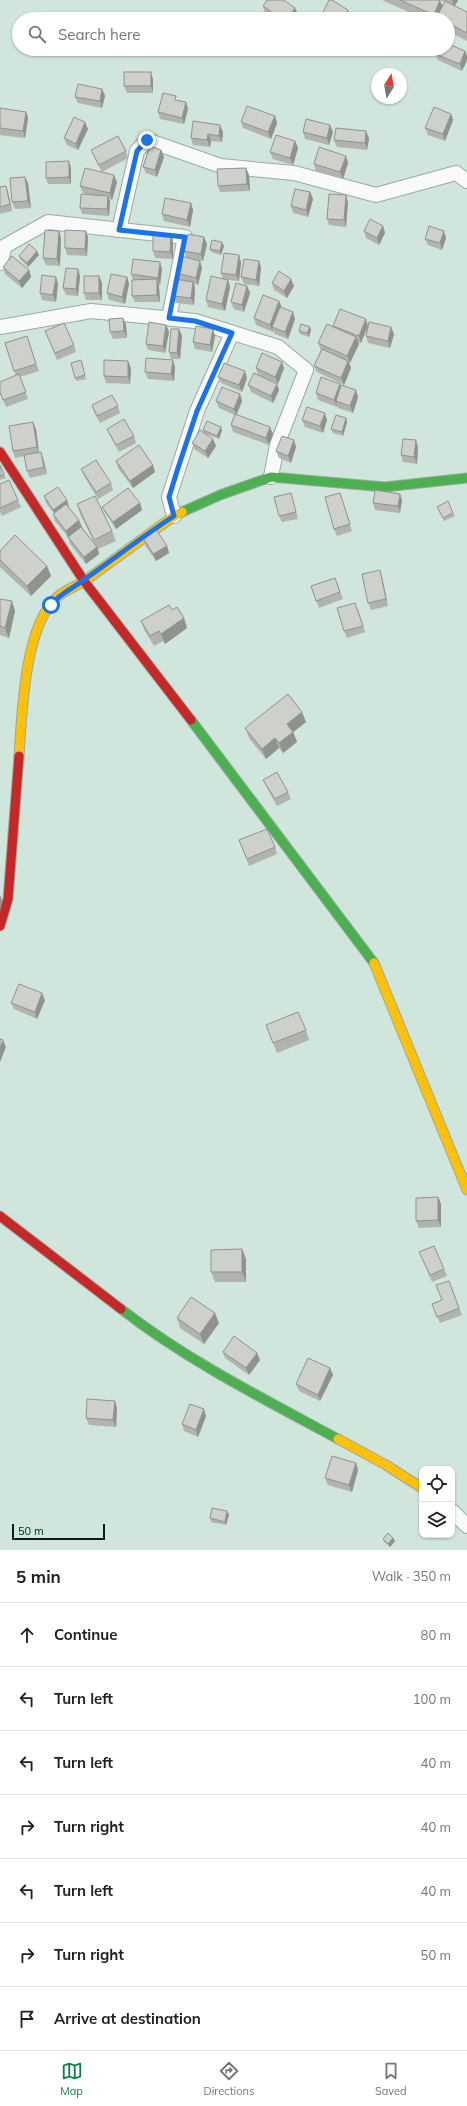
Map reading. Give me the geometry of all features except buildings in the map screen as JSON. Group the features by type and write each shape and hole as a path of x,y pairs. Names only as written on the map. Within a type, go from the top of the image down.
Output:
{"street":[{"path":"119,230 137,151 147,140 221,166 294,173 376,195 456,173 467,181"},
{"path":"0,263 5,246 48,222 185,237 169,318"},
{"path":"0,327 91,311 195,321 278,347 306,370 277,445 271,477"},
{"path":"174,516 169,497 178,468 197,411 232,333"},
{"path":"0,452 84,581 278,833 374,962 467,1190"},
{"path":"0,926 8,899 25,677 31,648 45,613 57,598 84,581 145,534 174,516 220,495 271,477 385,487 467,478"},
{"path":"0,1216 151,1332 224,1377 386,1466 419,1486"},
{"path":"455,1514 467,1526"}],"traffic: fast":[{"path":"182,512 220,495 271,477 385,487 467,478"},
{"path":"191,720 374,963"},
{"path":"121,1309 173,1346 254,1394 338,1439"}],"traffic: slow":[{"path":"19,756 24,695 31,649 46,611 57,597 86,580 174,516 182,512"},
{"path":"374,963 467,1190"},
{"path":"338,1439 386,1465 419,1486"}],"traffic: jam":[{"path":"0,452 84,581 191,720"},
{"path":"0,926 8,899 19,756"},
{"path":"0,1216 121,1309"}],"route":[{"path":"51,605 57,598 84,581 145,534 174,516 169,497 178,468 197,411 232,333 195,321 169,318 185,237 119,230 137,151 147,140"}]}
